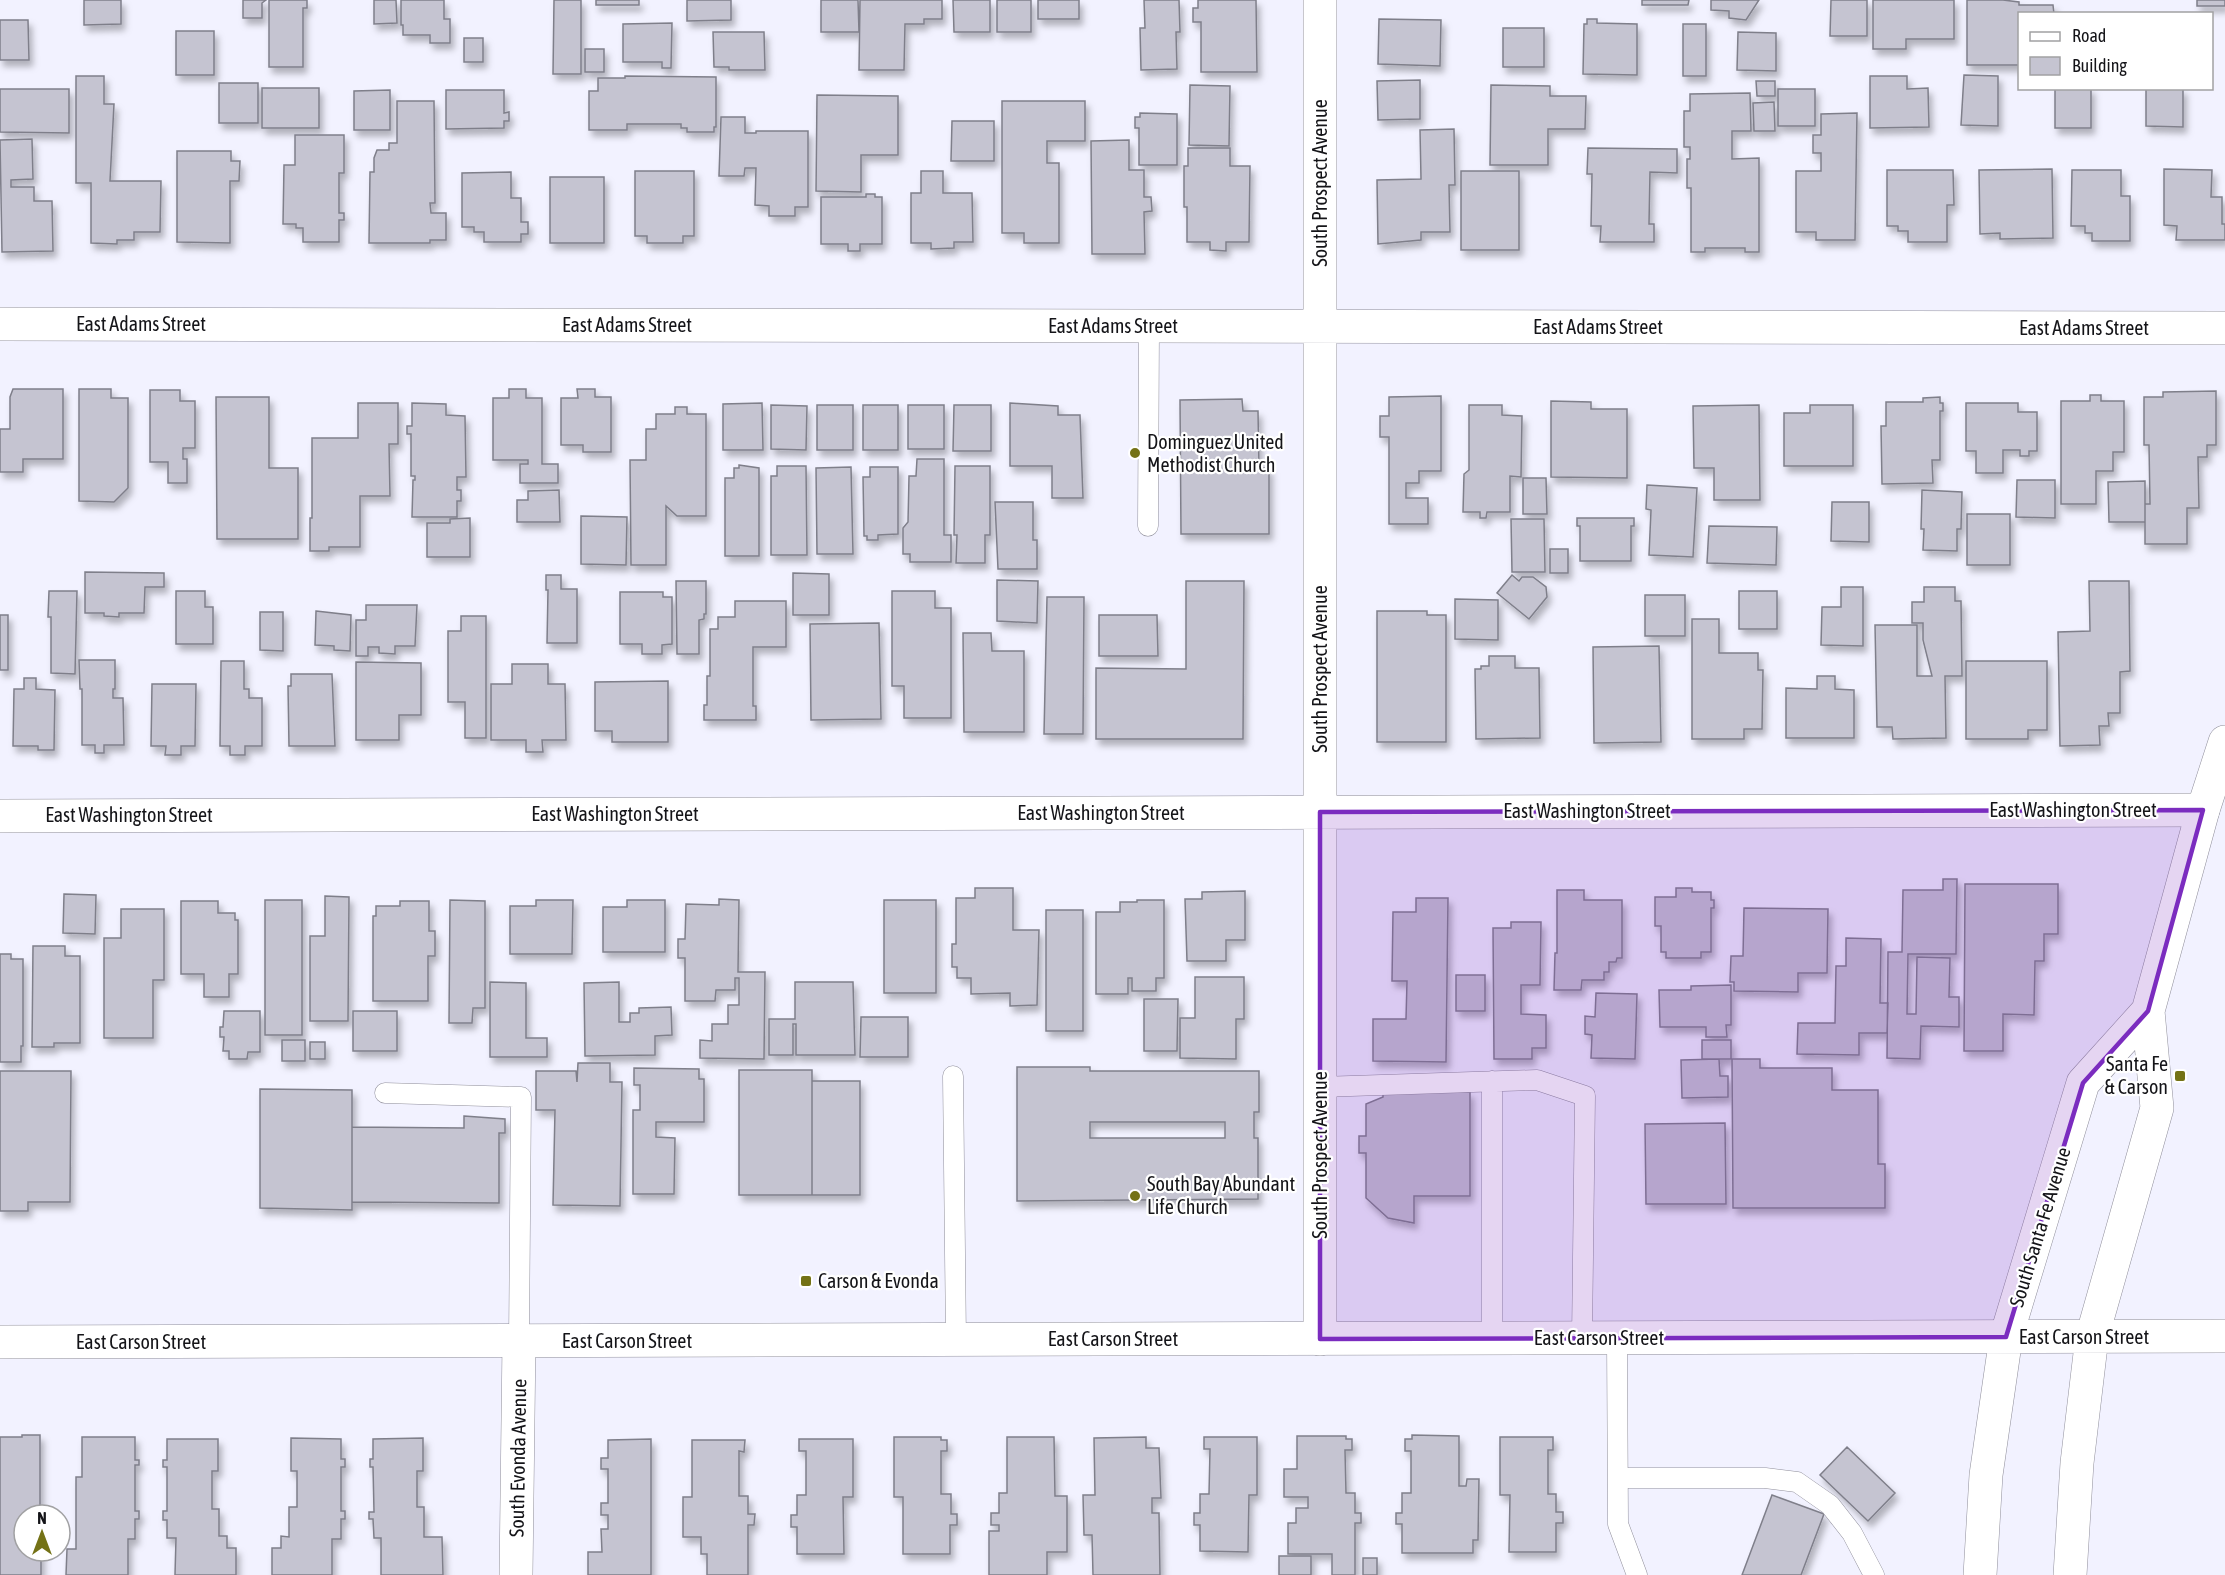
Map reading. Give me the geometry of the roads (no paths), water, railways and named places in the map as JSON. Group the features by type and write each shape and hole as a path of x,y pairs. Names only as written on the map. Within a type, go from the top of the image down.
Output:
{"street":[{"name":"South Prospect Avenue","path":"1320,0 1320,1339"},
{"name":"East Adams Street","path":"0,324 2225,328"},
{"name":"South Santa Fe Avenue","path":"2070,1575 2077,1463 2092,1337 2157,1108 2148,1011 2203,810 2225,742"},
{"name":"East Washington Street","path":"0,816 2203,810"},
{"name":"South Santa Fe Avenue","path":"1980,1575 1986,1475 2006,1337 2083,1083 2148,1011"},
{"name":"East Carson Street","path":"0,1342 2225,1336"},
{"name":"South Evonda Avenue","path":"516,1575 519,1341"}],"lane":[{"path":"1148,526 1149,326"},
{"path":"953,1076 956,1340"},
{"path":"1320,1087 1537,1080 1585,1096 1582,1338"},
{"path":"1492,1082 1492,1338"},
{"path":"385,1094 520,1097 519,1341"},
{"path":"1617,1338 1618,1524 1637,1575"},
{"path":"1618,1478 1766,1478 1797,1482 1830,1505 1852,1533 1874,1575"}],"place":[{"name":"Dominguez United Methodist Church","path":"1135,453"},
{"name":"Santa Fe & Carson","path":"2180,1076"},
{"name":"South Bay Abundant Life Church","path":"1135,1196"},
{"name":"Carson & Evonda","path":"806,1281"}]}
